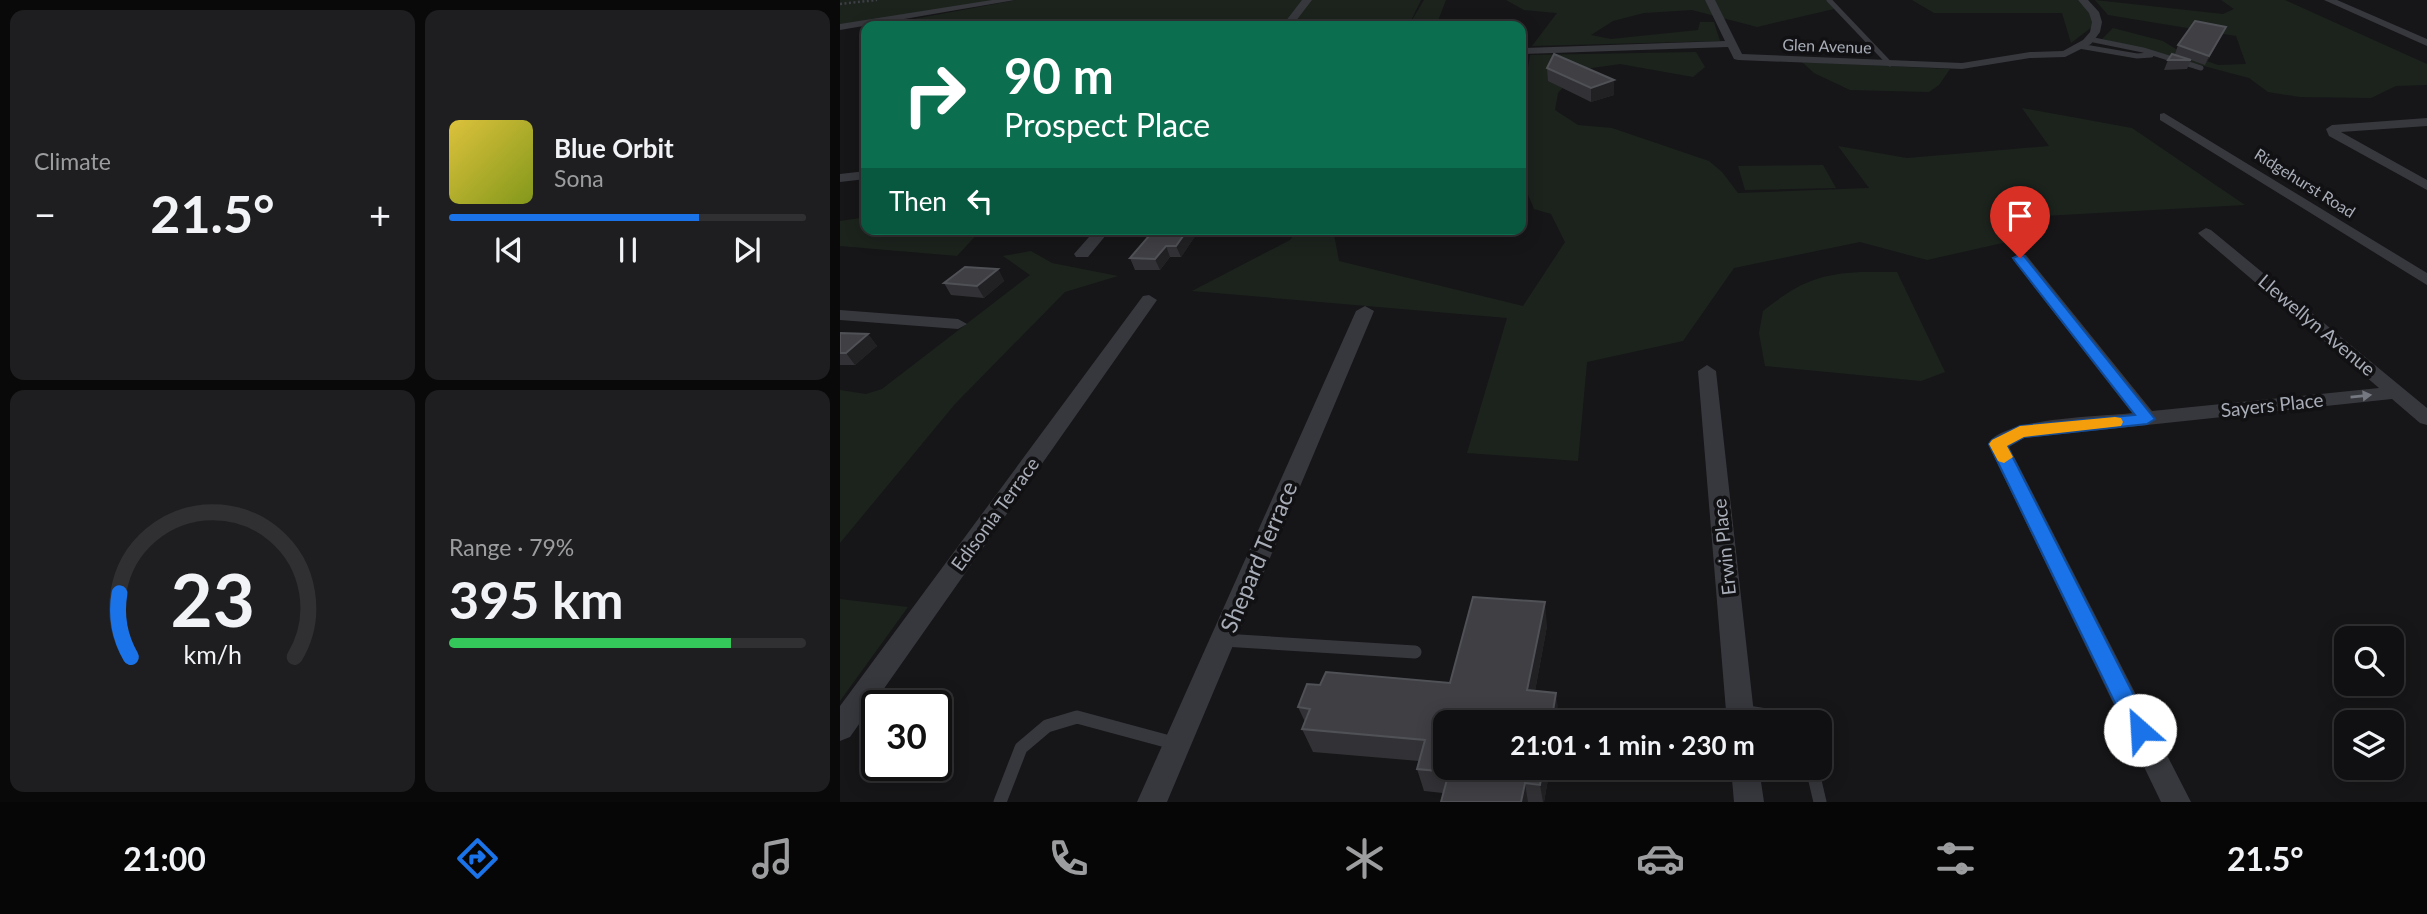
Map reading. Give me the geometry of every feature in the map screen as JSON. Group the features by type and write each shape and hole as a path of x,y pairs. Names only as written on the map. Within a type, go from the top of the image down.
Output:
{"street":[{"path":"890,21 1010,0"},
{"path":"1291,21 1307,0"},
{"path":"1710,0 1731,44"},
{"path":"2083,0 2094,12 2097,22 2084,43"},
{"path":"2329,0 2427,43"},
{"path":"840,27 861,25"},
{"name":"Glen Avenue","path":"1526,51 1731,44 1738,57 1962,66 2030,55 2065,54 2084,43"},
{"name":"Ridgehurst Road","path":"2164,117 2427,280"},
{"path":"2427,122 2332,129 2333,133 2427,186"},
{"path":"840,178 861,176"},
{"name":"Llewellyn Avenue","path":"2206,233 2427,418"},
{"path":"1082,254 1099,235"},
{"path":"2020,258 2147,419"},
{"name":"Edisonia Terrace","path":"840,727 1149,300"},
{"name":"Shepard Terrace","path":"1152,802 1365,311"},
{"path":"840,315 958,324"},
{"name":"Erwin Place","path":"1707,371 1739,710"},
{"name":"Sayers Place","path":"2176,802 1998,444 2020,432 2397,392"},
{"path":"1746,780 1749,802"}],"lane":[{"path":"1829,0 1890,64"},
{"path":"2084,43 2137,56 2155,54"},
{"path":"2084,43 2155,54 2201,68"},
{"path":"1222,640 1415,652"},
{"path":"1000,802 1021,748 1047,726 1077,717 1177,744"},
{"path":"1815,780 1820,802"}],"path":[{"path":"840,4 877,0"}],"shaded area":[{"path":"840,0 999,0 861,21 840,26"},
{"path":"1016,0 1421,0 1411,21 903,21"},
{"path":"1424,0 1446,0 1438,21 1411,21"},
{"path":"1506,0 1828,0 1834,9 1757,27 1692,10 1644,13 1613,21 1591,35 1611,39 1698,30 1700,22 1714,22 1720,41 1532,46 1557,13 1524,10"},
{"path":"1912,0 2079,0 2092,13 2092,27 2071,43 2062,13 1934,13"},
{"path":"2095,0 2223,14 2234,9 2221,0 2285,0 2427,64 2427,85 2396,86 2371,98 2300,97 2268,92 2249,78 2102,39 2113,28 2163,41 2179,51 2218,65 2246,64 2236,36 2108,15"},
{"path":"1696,52 1705,67 1693,77 1620,64 1578,70 1558,93 1555,110 1578,125 1612,128 1709,161 1722,172 1738,193 1869,188 1838,146 1907,158 2049,146 2022,108 2132,128 2245,205 2043,216 2016,240 1927,260 1860,242 1734,268 1683,341 1587,362 1578,461 1467,453 1507,318 1192,291 1290,240 1294,235 1334,235 1339,261 1523,306 1565,242 1551,214 1534,209 1526,190 1526,80 1530,55"},
{"path":"1802,62 1950,69 1939,85 1929,92 1850,90 1814,73"},
{"path":"1823,165 1836,188 1745,190 1738,166"},
{"path":"861,218 861,235 976,235 957,256 840,246 840,221"},
{"path":"1031,251 1052,263 1118,276 1065,292 955,404 840,543 840,390 866,394 882,389 1030,275 1003,256"},
{"path":"1897,272 1945,372 1921,381 1765,366 1759,333 1763,311 1808,282 1832,275"},
{"path":"840,599 908,607 840,701"}],"building":[{"path":"2195,21 2226,27 2209,56 2178,45"},
{"path":"1554,54 1614,80 1591,88 1547,68"},
{"path":"2172,54 2191,60 2168,60"},
{"path":"1150,235 1184,235 1176,246 1166,246 1155,259 1130,258"},
{"path":"965,267 998,269 977,286 944,283"},
{"path":"840,333 868,334 846,353 840,353"},
{"path":"1473,597 1545,602 1527,690 1556,693 1553,710 1433,710 1433,770 1417,769 1425,740 1302,729 1310,709 1298,707 1307,684 1320,685 1326,672 1450,683"},
{"path":"1447,780 1541,780 1540,785 1525,783 1521,802 1441,802"}],"slow traffic":[{"path":"2004,457 1998,444 2020,432 2115,422"}],"route":[{"path":"2020,258 2147,419 2020,432 1998,444 2140,730"}]}
